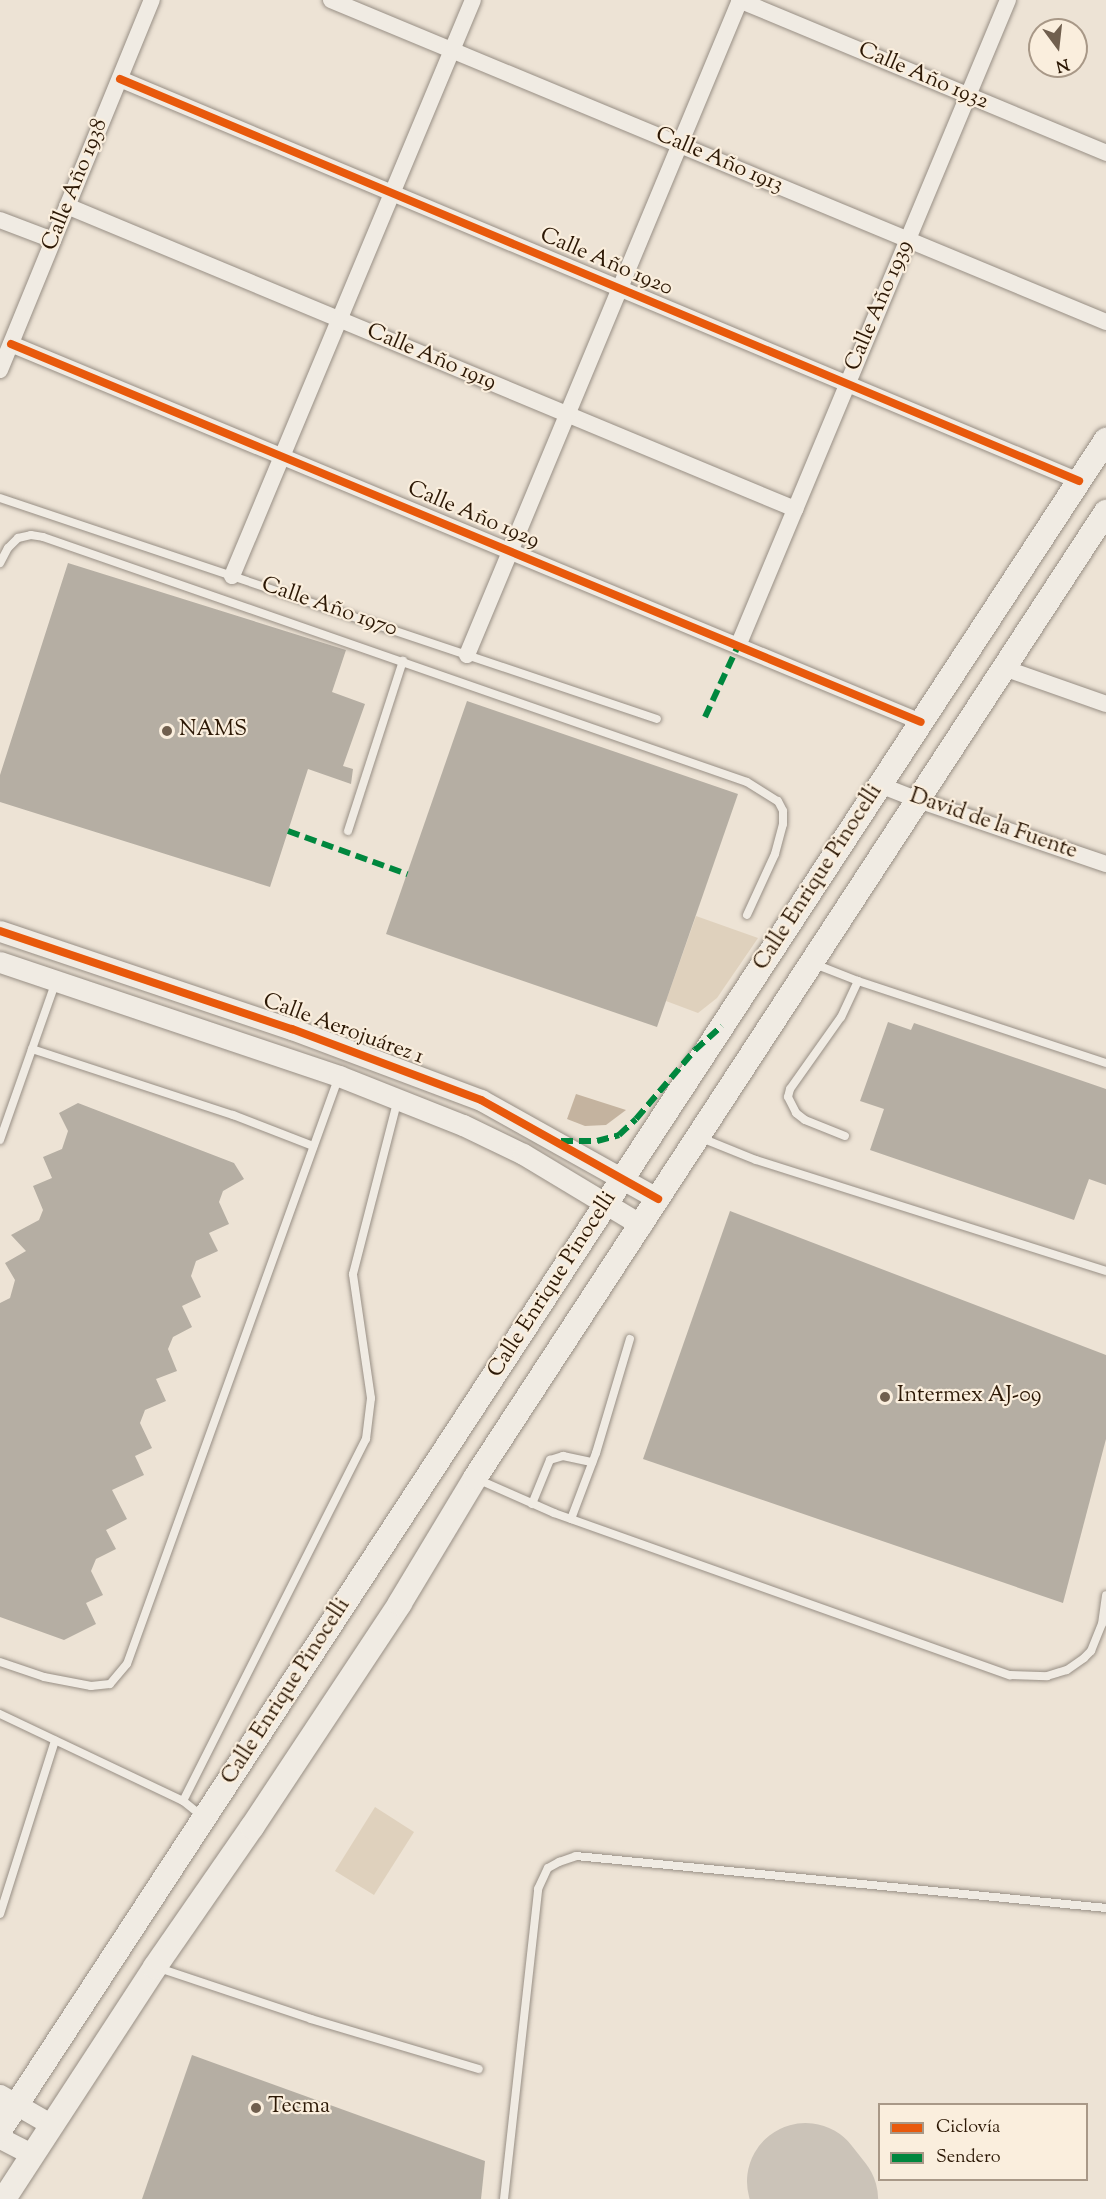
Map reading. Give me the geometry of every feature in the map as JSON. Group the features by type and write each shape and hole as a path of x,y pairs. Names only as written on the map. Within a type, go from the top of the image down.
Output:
{"main road":[{"name":"Calle Enrique Pinocelli","path":"0,2130 9,2100 204,1818 1106,440"},
{"name":"Calle Enrique Pinocelli","path":"4,2199 155,1967 252,1827 394,1612 475,1478 1004,668 1103,523"}],"street":[{"name":"Calle Año 1938","path":"0,370 152,0"},
{"name":"Calle Año 1913","path":"331,0 1106,322"},
{"path":"232,576 473,0"},
{"path":"467,655 740,0"},
{"name":"Calle Año 1932","path":"740,0 1106,153"},
{"name":"Calle Año 1939","path":"738,646 1008,0"},
{"name":"Calle Año 1920","path":"120,79 1079,481"},
{"name":"Calle Año 1919","path":"67,206 795,509"},
{"path":"0,220 53,240"},
{"name":"Calle Año 1929","path":"11,344 921,722"},
{"path":"1004,668 1106,704"},
{"name":"David de la Fuente","path":"880,785 1106,864"},
{"name":"Calle Aerojuárez 1","path":"0,931 292,1029 481,1100 658,1199"},
{"name":"Calle Aerojuárez 1","path":"0,962 339,1076 398,1099 495,1140 641,1225"},
{"path":"9,2100 52,2125"},
{"path":"0,2138 33,2155"}],"lane":[{"name":"Calle Año 1970","path":"0,498 657,719"},
{"path":"0,562 18,538 31,535 43,537 403,661 767,791 778,801 783,812 783,824 775,854 747,915"},
{"path":"348,831 403,661"},
{"path":"812,963 858,981 1106,1063"},
{"path":"0,1140 57,981"},
{"path":"845,1137 805,1120 796,1113 788,1097 796,1080 841,1017 858,981"},
{"path":"32,1049 200,1104 313,1146"},
{"path":"0,1662 44,1677 91,1686 110,1684 127,1664 339,1076"},
{"path":"183,1801 366,1438 371,1398 353,1274 398,1099"},
{"path":"698,1137 800,1174 1106,1270"},
{"path":"571,1519 592,1462 630,1339"},
{"path":"532,1504 550,1461 563,1456 592,1462"},
{"path":"475,1478 571,1519 1010,1676 1024,1678 1058,1674 1084,1658 1091,1651 1102,1624 1106,1595"},
{"path":"0,1714 183,1801 204,1818"},
{"path":"0,1914 56,1741"},
{"path":"504,2199 538,1889 548,1868 559,1862 576,1856 1106,1908"},
{"path":"155,1967 311,2019 479,2069"}],"shaded area":[{"path":"696,916 758,938 717,998 698,1013 666,1001"},
{"path":"576,1094 626,1110 606,1125 585,1126 567,1119"},
{"path":"375,1807 414,1832 374,1895 335,1871"}],"building":[{"name":"NAMS","path":"68,563 346,650 332,692 365,704 343,766 353,769 351,784 308,769 270,887 0,802 0,775"},
{"path":"467,701 738,794 657,1027 386,934"},
{"path":"888,1022 911,1030 914,1023 1106,1089 1106,1185 1089,1179 1074,1220 870,1150 884,1109 860,1101"},
{"path":"78,1103 234,1163 244,1179 223,1191 219,1202 229,1224 209,1233 218,1251 196,1261 191,1276 201,1297 182,1306 192,1327 173,1337 168,1349 177,1371 156,1379 166,1401 145,1410 140,1423 152,1448 135,1456 144,1475 112,1490 127,1519 106,1530 116,1549 96,1559 91,1571 103,1595 86,1603 96,1624 64,1640 0,1617 0,1303 10,1298 15,1280 5,1263 26,1251 11,1235 39,1220 43,1210 33,1186 52,1178 43,1157 62,1149 68,1131 59,1113"},
{"name":"Intermex AJ-09","path":"730,1211 1106,1355 1106,1439 1063,1603 643,1459"},
{"name":"Tecma","path":"192,2055 485,2161 481,2199 142,2199"}],"runway":[{"path":"805,2181 819,2199"}],"marked path":[{"path":"705,717 738,646"},
{"path":"288,831 407,874"},
{"path":"561,1141 597,1141 619,1135 636,1119 695,1050 722,1026"}],"cycle path":[{"path":"120,79 1079,481"},
{"path":"11,344 921,722"},
{"path":"0,931 292,1029 481,1100 658,1199"}],"place":[{"name":"NAMS","path":"167,731"},
{"name":"Intermex AJ-09","path":"885,1397"},
{"name":"Tecma","path":"256,2108"}]}
